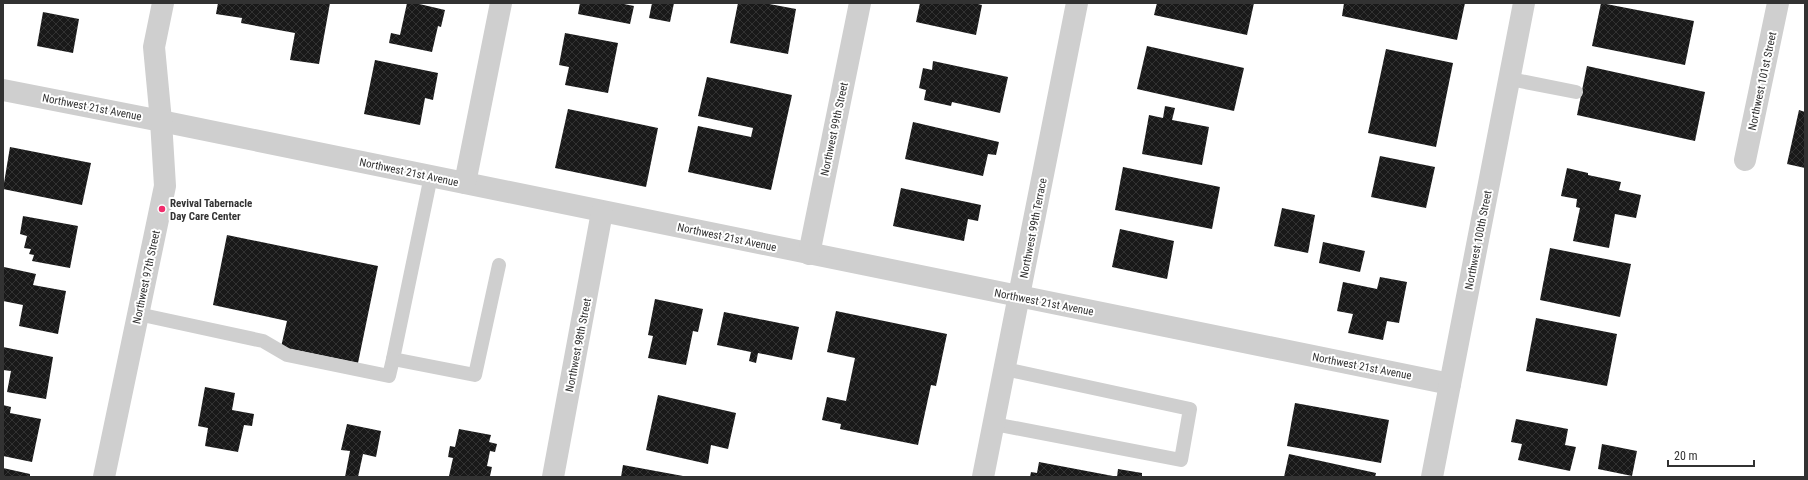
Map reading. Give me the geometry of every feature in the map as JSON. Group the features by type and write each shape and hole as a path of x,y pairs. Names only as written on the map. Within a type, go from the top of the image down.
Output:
{"street":[{"name":"Northwest 97th Street","path":"104,477 164,186 161,121 154,47 163,3"},
{"path":"464,183 501,3"},
{"name":"Northwest 99th Street","path":"808,254 860,3"},
{"name":"Northwest 99th Terrace","path":"983,477 1020,297 1077,3"},
{"name":"Northwest 100th Street","path":"1432,477 1524,3"},
{"name":"Northwest 101st Street","path":"1746,160 1778,3"},
{"name":"Northwest 21st Avenue","path":"3,90 1450,384"},
{"name":"Northwest 98th Street","path":"553,477 602,212"}],"lane":[{"path":"1510,80 1576,92"},
{"path":"138,314 263,342 287,355 389,376 431,176"},
{"path":"393,359 475,375 499,264"},
{"path":"994,424 1181,460 1190,409 1005,369"}],"building":[{"path":"218,3 330,3 319,64 290,60 295,33 241,23 242,18 216,14"},
{"path":"407,3 415,3 445,10 441,27 438,26 432,52 389,43 391,33 400,35"},
{"path":"580,3 619,3 634,6 630,24 578,14"},
{"path":"652,3 674,3 670,22 649,18"},
{"path":"738,3 764,3 796,9 788,54 730,43"},
{"path":"920,3 974,3 982,5 976,35 916,22"},
{"path":"1157,3 1254,3 1247,35 1154,15"},
{"path":"1344,3 1465,3 1457,40 1342,16"},
{"path":"1601,3 1694,21 1685,65 1592,46"},
{"path":"43,12 79,19 73,53 37,46"},
{"path":"565,33 618,43 608,93 565,85 569,67 559,65"},
{"path":"1147,46 1244,68 1234,111 1137,89"},
{"path":"1386,49 1453,63 1436,147 1368,133"},
{"path":"375,60 438,73 433,100 425,98 420,125 364,114"},
{"path":"933,61 1008,77 1000,113 952,102 951,106 924,100 926,90 919,88 923,68 932,70"},
{"path":"1587,66 1705,92 1695,141 1577,115"},
{"path":"707,77 792,95 771,190 688,172 698,126 751,137 753,128 698,116"},
{"path":"1165,106 1175,108 1172,120 1209,127 1202,165 1142,154 1149,115 1163,118"},
{"path":"568,109 658,128 646,187 555,168"},
{"path":"1799,110 1805,112 1805,168 1787,164"},
{"path":"913,122 999,142 996,155 988,154 983,176 905,159"},
{"path":"10,147 91,163 82,205 3,189"},
{"path":"1380,156 1435,167 1426,208 1371,197"},
{"path":"1123,167 1220,187 1212,229 1115,210"},
{"path":"1567,168 1588,173 1588,175 1621,182 1619,190 1641,195 1636,218 1615,214 1609,248 1573,241 1580,208 1576,207 1577,199 1561,196"},
{"path":"901,188 981,205 978,221 968,219 964,241 893,226"},
{"path":"1282,208 1315,215 1308,253 1274,246"},
{"path":"23,216 78,226 70,268 32,261 34,255 29,254 31,249 24,248 27,236 20,234"},
{"path":"1120,229 1174,241 1167,279 1112,267"},
{"path":"227,235 378,266 358,363 281,347 287,321 213,305"},
{"path":"1323,242 1365,251 1360,272 1319,263"},
{"path":"1550,248 1631,264 1620,317 1540,300"},
{"path":"4,267 36,274 33,285 66,291 58,334 19,326 23,305 3,301"},
{"path":"1380,277 1407,282 1399,323 1387,321 1383,340 1348,333 1353,314 1337,311 1343,282 1377,289"},
{"path":"655,299 703,309 698,332 693,331 686,365 648,358 653,336 648,335"},
{"path":"836,311 947,334 936,386 931,385 918,445 840,429 841,424 822,420 827,397 846,401 855,358 827,352"},
{"path":"724,312 799,327 792,360 758,353 756,363 749,361 751,352 717,345"},
{"path":"1536,318 1617,334 1607,386 1526,371"},
{"path":"3,347 53,357 46,399 7,392 11,371 3,370"},
{"path":"205,387 235,393 232,410 254,414 252,426 244,425 238,452 205,446 208,428 198,426"},
{"path":"658,395 736,413 728,449 711,445 708,464 646,450"},
{"path":"1295,403 1389,420 1381,463 1287,446"},
{"path":"3,405 11,407 10,413 41,419 32,462 3,456"},
{"path":"1516,419 1568,429 1565,445 1576,447 1570,471 1518,460 1522,444 1511,442"},
{"path":"347,424 381,431 376,457 363,454 358,477 345,477 350,451 341,450"},
{"path":"459,429 491,435 489,442 497,444 495,452 490,451 487,466 492,467 490,476 449,476 453,458 448,457 450,446 455,447"},
{"path":"1602,444 1637,451 1632,476 1598,469"},
{"path":"1289,454 1376,473 1375,477 1284,477"},
{"path":"1039,462 1113,477 1030,477 1031,472 1037,473"},
{"path":"623,465 683,476 683,477 621,477"},
{"path":"3,468 30,474 30,477 3,477"},
{"path":"1118,469 1142,473 1142,477 1117,477"}],"place":[{"name":"Revival Tabernacle Day Care Center","path":"162,209"}]}
